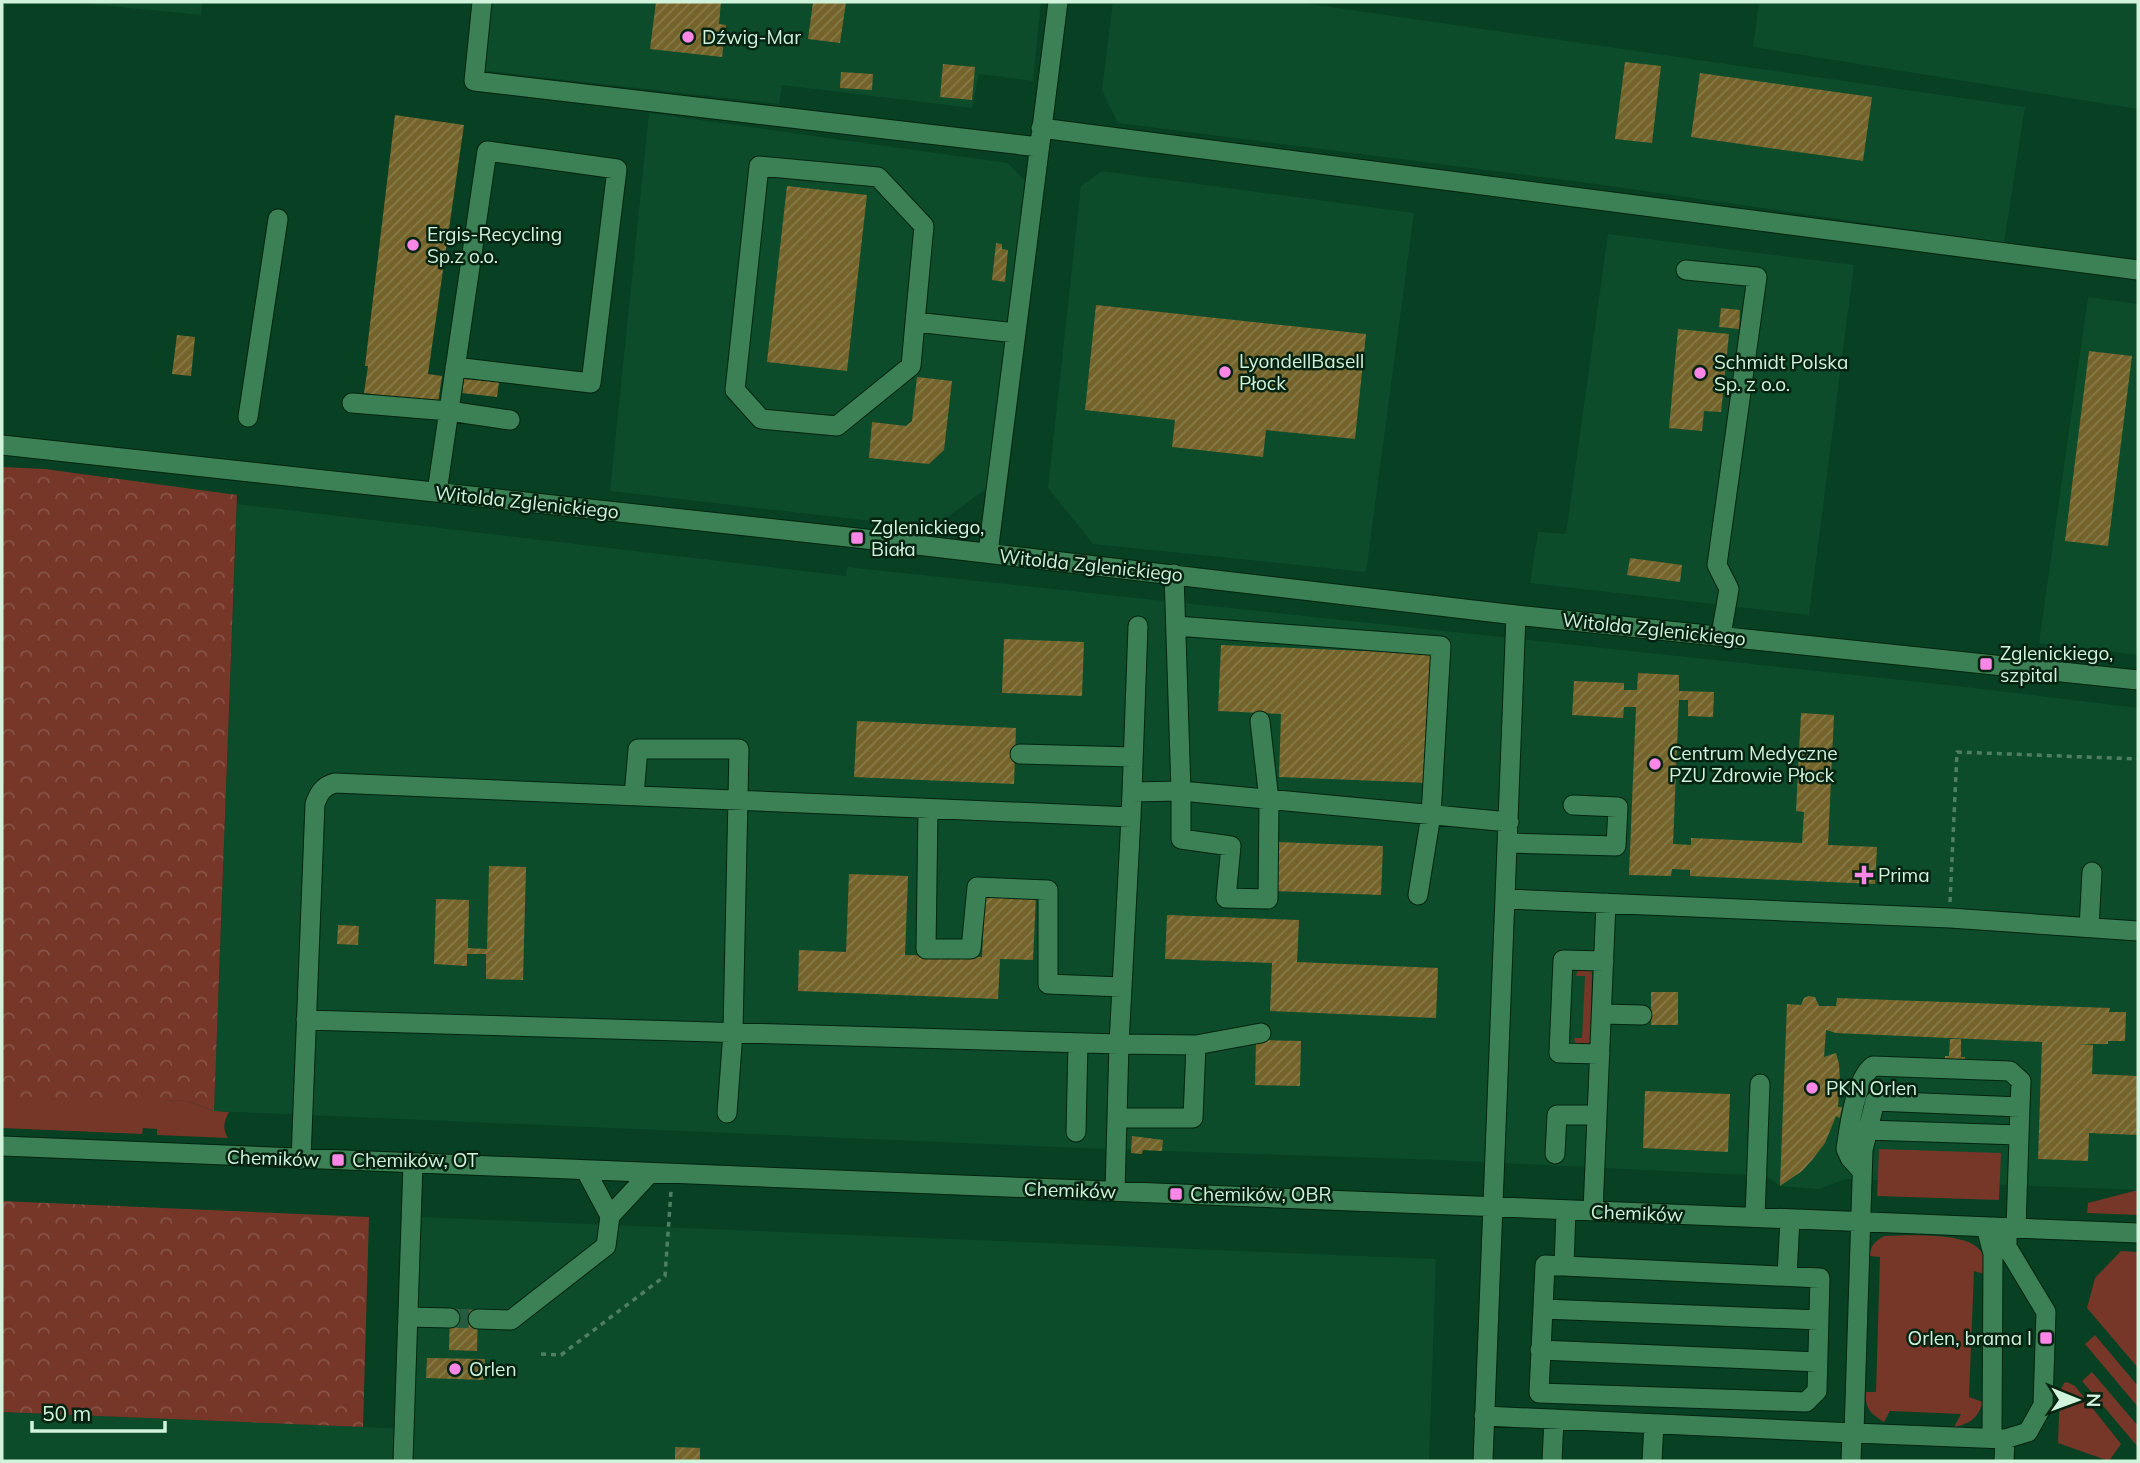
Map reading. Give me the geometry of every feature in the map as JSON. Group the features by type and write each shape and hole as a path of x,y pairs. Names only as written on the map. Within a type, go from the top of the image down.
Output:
{"street":[{"path":"482,2 474,81 1040,138 2138,270"},
{"path":"988,553 1058,2"},
{"path":"437,492 455,367 487,151 617,169 591,383 455,367"},
{"path":"759,166 878,177 924,226 915,322 911,366 837,426 761,419 736,390 759,166"},
{"path":"248,416 278,219"},
{"path":"1686,270 1757,277 1717,565 1728,589 1721,635"},
{"path":"915,322 1016,333"},
{"path":"352,403 449,411 510,420"},
{"name":"Witolda Zglenickiego","path":"2,445 988,553 1516,615 2138,680"},
{"path":"1174,574 1181,839 1231,846 1226,898 1268,899 1269,800 1260,721"},
{"path":"1483,1461 1516,615"},
{"path":"1115,1192 1138,626"},
{"path":"1176,626 1441,646 1431,815 1418,895"},
{"path":"634,796 638,749 740,749 733,1032 727,1113"},
{"path":"1020,754 1133,757"},
{"path":"301,1159 315,804 328,785 335,783 1131,817"},
{"path":"1132,792 1181,791 1509,822"},
{"path":"1508,843 1616,846 1618,807 1573,805"},
{"path":"928,809 926,949 971,949 977,887 1048,890 1048,984 1122,987"},
{"path":"2089,928 2092,873"},
{"path":"1506,899 1950,918 2138,930"},
{"path":"1593,1211 1606,904"},
{"path":"1600,1054 1559,1053 1563,960 1604,961"},
{"path":"1602,1014 1642,1014"},
{"path":"306,1020 1119,1044 1196,1045 1261,1033"},
{"path":"1076,1132 1078,1042"},
{"path":"1117,1118 1194,1118 1196,1045"},
{"path":"1485,1416 1998,1438 2028,1432 2043,1405 2046,1312 2007,1247 2019,1135 2021,1081 2010,1071 1873,1066 1860,1085 1846,1149 1862,1171"},
{"path":"1755,1217 1760,1084"},
{"path":"1851,1461 1863,1150 1875,1101 2020,1107"},
{"path":"1555,1154 1557,1115 1597,1115"},
{"path":"1867,1130 2019,1135"},
{"name":"Chemików","path":"2,1146 2138,1233"},
{"path":"403,1461 413,1164"},
{"path":"586,1171 610,1216"},
{"path":"478,1319 511,1320 606,1246 610,1216 650,1173"},
{"path":"1564,1266 1566,1210"},
{"path":"1787,1276 1790,1219"},
{"path":"1986,1227 1993,1254 1998,1438 2004,1461"},
{"path":"1552,1461 1539,1393 1545,1265 1820,1278 1817,1391 1806,1402 1805,1431"},
{"path":"1543,1309 1819,1320"},
{"path":"408,1317 450,1318"},
{"path":"1540,1350 1818,1362"},
{"path":"1539,1393 1806,1402"},
{"path":"1652,1461 1654,1424"}],"path":[{"path":"1950,918 1957,752 2138,759"},
{"path":"541,1354 561,1354 665,1276 671,1185"}],"shaded area":[{"path":"68,2 202,2 201,15"},
{"path":"486,2 1041,2 1033,81 979,74 972,108 782,85 779,104 478,70"},
{"path":"1113,2 1296,2 2025,107 2004,243 1596,184 1118,123 1102,90"},
{"path":"1759,2 2138,2 2138,109 1753,47"},
{"path":"649,113 1008,163 1026,182 987,488 933,528 610,491"},
{"path":"1102,171 1414,213 1366,572 1093,544 1048,488 1081,186"},
{"path":"1608,234 1854,265 1809,615 1530,583 1538,532 1566,534"},
{"path":"2088,297 2138,304 2138,655 2039,643"},
{"path":"237,504 846,576 847,567 1957,686 2138,708 2138,1190 1846,1179 1819,1189 1780,1186 1766,1176 1441,1160 1103,1149 214,1111"},
{"path":"419,1217 1436,1259 1429,1461 2,1461 2,1412 411,1429"}],"green space":[{"path":"2,467 45,469 237,495 214,1111 187,1101 2,1096"},
{"path":"1589,969 1592,972 1590,1044 1576,1045 1574,1038 1582,1038 1585,976 1576,976 1578,970"},
{"path":"43,1095 187,1101 214,1111 229,1112 224,1125 228,1138 157,1135 157,1129 143,1128 142,1134 2,1128 2,1096"},
{"path":"1879,1149 2001,1153 1999,1200 1877,1196"},
{"path":"2138,1190 2138,1215 2087,1213 2088,1203"},
{"path":"2,1201 369,1217 363,1427 2,1412"},
{"path":"1884,1236 1949,1237 1972,1244 1983,1255 1987,1275 1974,1271 1969,1397 1983,1402 1976,1416 1965,1424 1954,1427 1961,1414 1890,1411 1884,1422 1867,1406 1866,1392 1876,1392 1880,1257 1869,1256 1874,1245"},
{"path":"2121,1251 2138,1252 2138,1368 2087,1308 2095,1278"},
{"path":"2095,1335 2138,1386 2138,1407 2085,1344"},
{"path":"2092,1372 2138,1426 2138,1447 2082,1381"},
{"path":"2067,1382 2075,1386 2121,1444 2109,1461 2058,1443 2060,1391"}],"building":[{"name":"Dźwig-Mar","path":"656,2 721,2 719,24 726,25 722,57 650,49"},
{"path":"813,2 846,2 840,43 808,39"},
{"path":"1625,62 1661,66 1652,143 1615,139"},
{"path":"943,64 975,67 972,100 940,97"},
{"path":"841,72 873,74 872,90 840,88"},
{"path":"1700,73 1872,97 1863,161 1691,137"},
{"name":"Ergis-Recycling Sp.z o.o.","path":"395,115 464,125 428,374 442,376 438,403 364,393"},
{"path":"787,186 867,195 847,371 767,362"},
{"path":"996,243 1002,244 1002,249 1008,250 1005,282 992,280"},
{"name":"LyondellBasell Płock","path":"1096,305 1366,334 1355,439 1266,430 1263,457 1172,447 1175,420 1085,410"},
{"path":"1721,308 1740,310 1739,329 1719,327"},
{"name":"Schmidt Polska Sp. z o.o.","path":"1678,329 1729,334 1721,412 1704,411 1702,431 1669,428"},
{"path":"177,335 195,337 191,376 172,374"},
{"path":"2089,351 2132,356 2108,546 2065,541"},
{"path":"917,377 952,381 944,450 929,464 869,458 872,422 906,426 912,421"},
{"path":"464,379 499,382 497,397 462,393"},
{"path":"1630,558 1682,565 1680,582 1627,575"},
{"path":"1004,639 1084,642 1082,696 1002,693"},
{"path":"1221,645 1434,654 1429,783 1279,777 1281,714 1218,711"},
{"name":"Centrum Medyczne PZU Zdrowie Płock","path":"1638,673 1679,675 1679,691 1714,692 1713,717 1688,716 1688,700 1679,700 1673,844 1691,845 1691,838 1802,843 1804,812 1796,811 1801,713 1834,715 1828,845 1877,847 1875,884 1690,876 1690,870 1672,869 1671,876 1629,875 1636,707 1624,707 1623,718 1572,715 1574,681 1624,683 1624,690 1637,690"},
{"path":"857,721 1016,728 1014,784 854,777"},
{"path":"1276,842 1383,846 1381,895 1275,891"},
{"path":"489,866 526,867 523,980 486,979 486,954 467,954 467,966 434,964 436,899 469,900 468,948 487,949"},
{"path":"849,874 908,876 905,955 982,957 985,894 1036,896 1033,960 1000,959 998,999 798,991 799,950 846,952"},
{"path":"1167,915 1299,920 1297,962 1438,968 1436,1018 1270,1011 1272,963 1165,959"},
{"path":"338,925 359,926 358,945 337,944"},
{"path":"1651,992 1678,992 1678,1025 1651,1025"},
{"name":"PKN Orlen","path":"1815,997 1819,1006 1836,1006 1837,998 2110,1008 2109,1012 2126,1012 2125,1041 2080,1044 2093,1045 2092,1074 2138,1076 2138,1135 2089,1133 2088,1161 2038,1159 2042,1042 1836,1033 1826,1030 1824,1057 1836,1053 1839,1064 1838,1107 1842,1107 1840,1118 1836,1116 1825,1143 1812,1160 1802,1171 1780,1186 1787,1004 1801,1005 1804,998"},
{"path":"1950,1039 1961,1039 1961,1057 1965,1057 1964,1079 1944,1078 1945,1056 1949,1056"},
{"path":"1256,1040 1301,1041 1300,1086 1255,1085"},
{"path":"1645,1091 1730,1094 1728,1152 1643,1148"},
{"path":"1132,1136 1163,1140 1162,1151 1143,1150 1142,1154 1131,1153"},
{"path":"450,1309 478,1310 477,1351 449,1350"},
{"name":"Orlen","path":"427,1358 485,1359 484,1380 426,1378"},
{"path":"675,1447 700,1448 700,1461 675,1461"}],"tunnel":[{"path":"450,1318 478,1319"}],"place":[{"name":"Dźwig-Mar","path":"688,37"},
{"name":"Ergis-Recycling Sp.z o.o.","path":"413,245"},
{"name":"LyondellBasell Płock","path":"1225,372"},
{"name":"Schmidt Polska Sp. z o.o.","path":"1700,373"},
{"name":"Zglenickiego, Biała","path":"857,538"},
{"name":"Zglenickiego, szpital","path":"1986,664"},
{"name":"Centrum Medyczne PZU Zdrowie Płock","path":"1655,764"},
{"name":"Prima","path":"1864,875"},
{"name":"PKN Orlen","path":"1812,1088"},
{"name":"Chemików, OT","path":"338,1160"},
{"name":"Chemików, OBR","path":"1176,1194"},
{"name":"Orlen, brama I","path":"2046,1338"},
{"name":"Orlen","path":"455,1369"}]}
